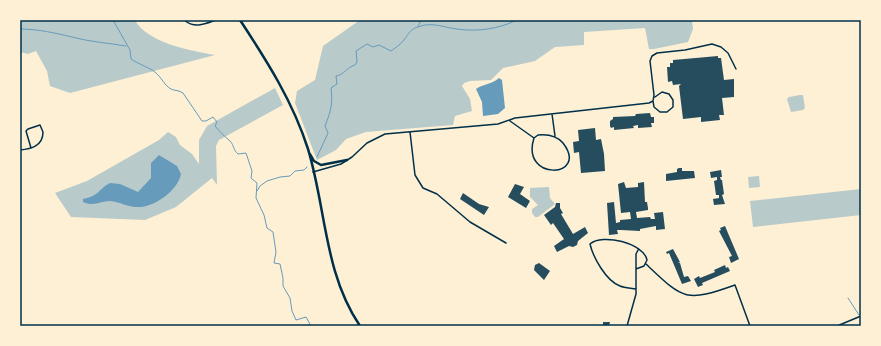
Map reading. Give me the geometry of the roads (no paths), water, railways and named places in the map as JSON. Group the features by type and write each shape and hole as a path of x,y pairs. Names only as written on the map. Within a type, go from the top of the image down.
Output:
{"main road":[{"path":"240,20 280,84 314,161 321,165 329,165 347,160"},
{"path":"308,149 332,261 344,294 360,326"}],"street":[{"path":"184,20 189,24 200,25 216,20"},
{"path":"654,98 660,93 667,93 674,100 673,107 667,112 660,112 654,107 650,61 652,56 657,53 685,50 708,44 716,45 728,53 736,69"},
{"path":"313,172 335,166 347,160 377,137 385,134 498,124 516,118 647,104 653,101"},
{"path":"552,114 555,137"},
{"path":"510,121 534,138"},
{"path":"20,150 31,148 42,140 42,129 40,125 26,131 31,148"},
{"path":"410,132 415,175 423,188 437,194 470,222 506,243"},
{"path":"542,135 555,137 564,144 568,154 567,165 558,171 546,169 539,164 532,150 534,138 542,135"},
{"path":"636,289 621,286 614,282 595,260 590,244 599,239 620,241 633,246 647,257 646,264"},
{"path":"626,326 634,302 636,289 636,254 638,250"},
{"path":"636,269 646,264"},
{"path":"646,264 674,289 686,295 702,294 735,285 750,326"},
{"path":"837,326 861,316"}],"water":[{"path":"499,78 502,80 505,108 498,114 483,116 482,102 476,89"},
{"path":"159,155 177,166 181,174 176,186 153,204 132,207 110,201 94,204 83,202 83,199 96,194 110,183 120,184 138,192 151,178 151,163"}],"waterway":[{"path":"113,20 130,50 131,59 154,71 172,90 183,93 202,121 206,121 213,117 217,122 215,126 231,143 236,152 238,154 246,153 252,171 251,178 257,183 256,198 264,215 267,228 273,232 276,252 274,263 280,264 283,286 290,298 292,311 296,320 306,317 311,326"},
{"path":"418,27 421,20"},
{"path":"317,157 328,133 325,126 331,107 331,88 337,84 336,76 355,65 357,62 356,51 367,44 373,47 379,45 391,51 402,42 412,30 426,25 465,30 480,30 503,26 517,20"},
{"path":"20,29 126,46"},
{"path":"257,191 260,186 267,181 290,176 295,171 304,170 307,167"},
{"path":"848,298 859,315"}]}
